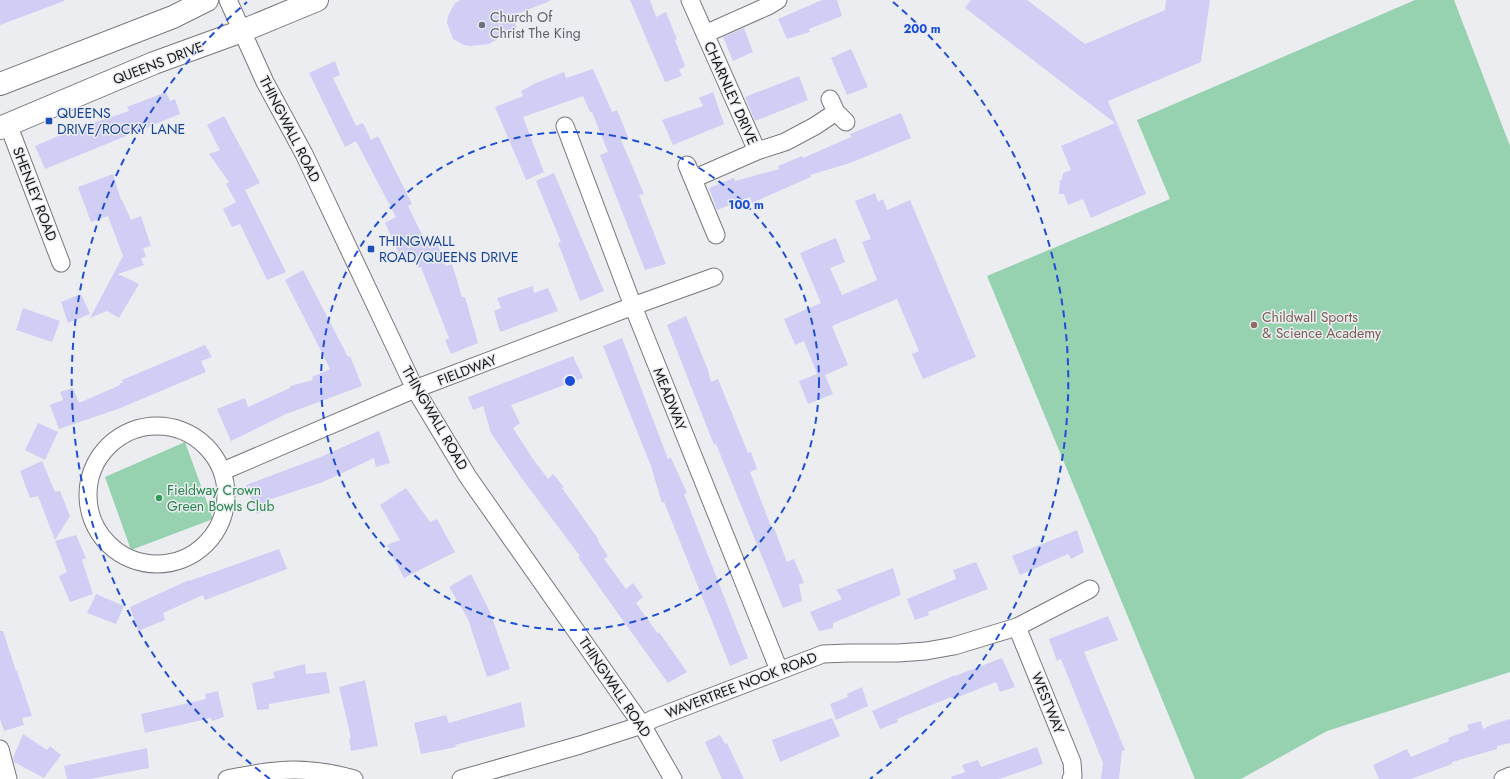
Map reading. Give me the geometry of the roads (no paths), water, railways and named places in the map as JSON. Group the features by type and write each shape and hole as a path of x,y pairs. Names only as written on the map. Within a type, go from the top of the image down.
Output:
{"highway":[{"path":"0,84 173,17 207,0"},
{"name":"QUEENS DRIVE","path":"4,126 154,63 242,31 317,0"}],"street":[{"name":"THINGWALL ROAD","path":"228,0 266,82 304,154 416,389 468,477 642,725 673,779"},
{"name":"CHARNLEY DRIVE","path":"690,0 758,151"},
{"name":"CHARNLEY DRIVE","path":"705,34 768,6 778,0"},
{"name":"CHARNLEY DRIVE","path":"716,235 690,172 785,142 815,126 837,111"},
{"name":"SHENLEY ROAD","path":"4,126 61,263"},
{"name":"MEADWAY","path":"565,126 633,306 780,670"},
{"name":"FIELDWAY","path":"223,471 416,389 633,306 714,277"},
{"path":"160,426 175,428 196,437 212,452 223,471 227,495 223,518 212,539 194,555 172,564 148,564 125,557 106,543 94,523 88,502 89,479 98,459 112,442 131,430 160,426"},
{"name":"WAVERTREE NOOK ROAD","path":"461,779 580,745 642,725 653,718 823,654 926,651 954,646 1017,627 1090,589"},
{"name":"WESTWAY","path":"1017,627 1072,762 1073,776 1071,779"},
{"path":"0,749 8,779"},
{"path":"227,779 277,770 306,770 340,775 354,779"},
{"path":"1503,779 1510,776"}],"place":[{"name":"Church Of Christ The King","path":"482,25"},
{"name":"QUEENS DRIVE/ROCKY LANE","path":"49,121"},
{"name":"THINGWALL ROAD/QUEENS DRIVE","path":"371,249"},
{"name":"Childwall Sports & Science Academy","path":"1254,325"},
{"name":"Fieldway Crown Green Bowls Club","path":"159,498"}]}
